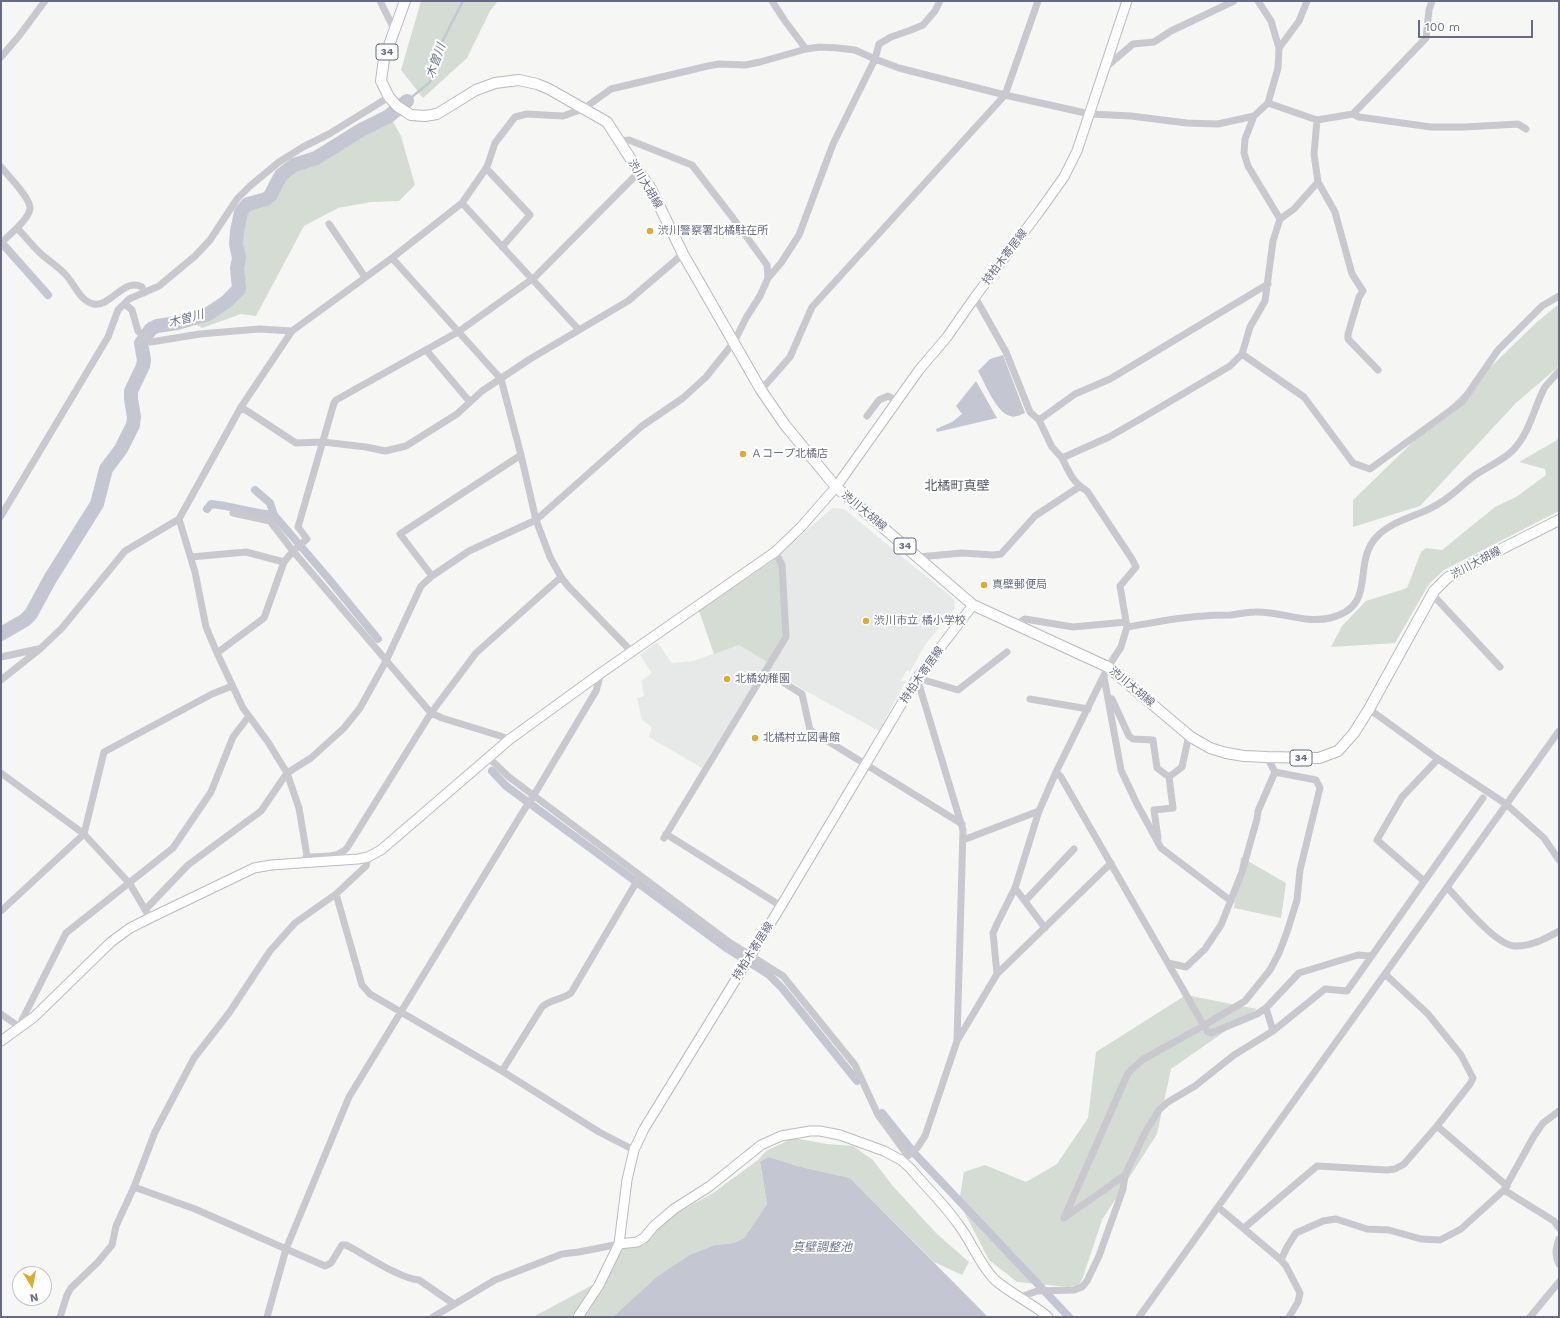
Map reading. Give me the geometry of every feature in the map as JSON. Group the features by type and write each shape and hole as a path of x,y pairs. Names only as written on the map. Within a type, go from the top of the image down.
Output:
{"main road":[{"name":"34","path":"391,100 382,81 384,60 405,1"},
{"name":"渋川大胡線","path":"391,100 411,115 437,114 476,90 495,83 519,80 537,84 549,89 607,122 650,188 683,254 761,390 785,425 836,487 918,556 973,605 1108,667 1189,735 1210,748 1226,753 1244,756 1267,757 1320,758 1338,751 1346,744 1368,709 1432,594 1447,578 1559,520"}],"street":[{"path":"1,57 20,36 45,1"},
{"path":"380,1 395,32"},
{"path":"772,1 806,49"},
{"path":"1,1041 21,1028 34,1017 111,942 148,914 188,865 261,811 287,773 311,758 344,728 360,708 386,661 421,586 432,576 469,550 536,520 642,426 683,398 706,377 734,342 746,318 760,296 768,278 781,263 799,235 833,144 875,59 879,44 891,36 922,25 935,11 940,1"},
{"path":"761,390 790,357 812,307 1005,96 1038,1"},
{"name":"持柏木寄居線","path":"368,857 388,845 510,739 601,673 775,552 801,527 836,487 919,370 947,337 1064,176 1077,151 1127,1"},
{"path":"1106,67 1133,44 1154,42 1171,31 1234,1"},
{"path":"1258,1 1271,21 1279,48 1278,68 1268,103 1254,116 1245,140 1244,153 1248,166 1280,219"},
{"path":"1279,48 1299,21 1307,1"},
{"path":"1353,114 1426,38 1429,10 1432,1"},
{"path":"1,680 40,649 62,628 125,552 179,519 242,407 292,330 392,258 462,203 486,168 495,143 515,116 527,114 564,116 583,109 611,89 719,64 745,65 806,49 825,47 856,50 899,68 1005,96 1090,114 1131,116 1187,123 1218,124 1254,116"},
{"path":"1,516 108,337 118,310 129,299 160,286 195,256 210,240 237,199 279,162 303,147 391,100"},
{"path":"1268,103 1317,120 1353,114 1359,117 1431,127 1518,124 1526,129"},
{"path":"1317,120 1314,154 1318,182 1335,212 1352,274 1363,291 1359,297 1348,334 1348,339 1378,370"},
{"path":"620,141 629,140 692,165 767,265 768,278"},
{"path":"1,167 26,197 29,204 28,214 18,228 1,243"},
{"path":"486,168 530,215 502,247"},
{"path":"217,653 264,618 284,562 294,550 307,540 298,527 336,400 458,332 532,279 639,172"},
{"path":"1062,458 1109,437 1142,418 1230,366 1242,354 1250,327 1265,301 1274,241 1280,219 1294,209 1318,182"},
{"path":"462,203 579,330"},
{"path":"329,224 365,277"},
{"path":"18,228 38,252 66,274 83,297 93,304 104,302 125,288 138,285 142,287 144,294"},
{"path":"242,407 296,443 323,442 366,447 385,451 406,446 457,414 482,391 530,359 628,301 683,254"},
{"path":"392,258 501,379 536,520 550,557 561,577 568,586 632,652"},
{"path":"1039,420 1075,394 1110,379 1268,284"},
{"path":"1242,354 1304,397 1353,463 1370,469 1462,402 1498,350 1542,306 1559,296"},
{"path":"975,297 1006,352 1030,412 1039,420 1052,447 1062,458 1072,479 1079,487 1087,491 1136,567 1120,586 1126,624 1121,647 1108,667 1056,772 1039,811 1015,888 993,933 997,974"},
{"path":"125,304 132,310 136,329 151,342 200,334 259,329 292,330"},
{"path":"426,350 470,402"},
{"path":"1016,624 1025,619 1073,627 1126,624 1256,612 1280,613 1311,620 1330,618 1348,611 1355,604 1361,588 1368,553 1372,542 1379,533 1390,526 1430,509 1448,499 1474,476 1514,450 1522,438 1546,387 1559,371"},
{"path":"867,416 880,400 888,396 897,401"},
{"path":"432,576 400,534 521,456"},
{"path":"918,556 962,553 1001,554 1035,516 1079,487"},
{"path":"233,513 270,520 386,661 431,713 442,718 510,739"},
{"path":"179,519 191,557 206,627 243,708 268,742 287,773 299,808 307,860"},
{"path":"191,557 246,552 284,562"},
{"path":"775,552 782,565 786,636 665,836 781,906"},
{"path":"148,914 254,868 341,854 347,848 431,713 476,653 561,577"},
{"path":"1432,594 1500,668"},
{"name":"持柏木寄居線","path":"578,1317 599,1284 619,1244 627,1180 634,1150 644,1129 781,906 917,678 973,605"},
{"path":"1,657 40,649"},
{"path":"917,678 958,690 1007,652"},
{"path":"765,671 802,694 810,730 962,824"},
{"path":"267,1317 286,1249 349,1097 596,691 601,673"},
{"path":"1104,677 1122,770 1137,804 1161,848 1231,901"},
{"path":"917,678 962,824 963,840 957,1041"},
{"path":"1,911 84,834 104,752 212,694 232,686"},
{"path":"1108,698 1112,699 1129,736 1133,739 1154,740 1157,768 1169,776 1173,808 1154,810 1158,842"},
{"path":"1030,699 1088,709"},
{"path":"1368,709 1506,804 1544,838 1559,860"},
{"path":"21,1028 22,1020 66,933 130,884 173,848 211,792 233,737 249,716"},
{"path":"1139,1317 1559,731"},
{"path":"1169,776 1182,767 1189,735"},
{"path":"1267,757 1275,772"},
{"path":"489,758 509,777 533,796 640,877 729,942 775,970 788,982 855,1065 878,1115 907,1156 910,1168 959,1225 984,1267 1005,1288 1021,1297 1048,1317"},
{"path":"1424,881 1377,840 1402,797 1438,758"},
{"path":"1056,772 1061,777 1207,1031 1211,1033 1257,1014 1266,1008 1299,973 1358,955 1371,956"},
{"path":"1168,963 1186,967 1205,948 1221,925 1242,872 1258,811 1275,772"},
{"path":"1125,1175 1064,1218 1128,1073 1142,1060 1245,1001 1270,970 1279,953 1297,900 1300,870 1320,788 1316,780 1275,772"},
{"path":"1,773 84,834 130,884 148,914"},
{"path":"1021,1297 1037,1291 1074,1290 1082,1287 1087,1281 1099,1256 1123,1190 1125,1175 1146,1131 1159,1110 1168,1102 1195,1086 1234,1055 1273,1031 1325,989 1347,991 1483,798"},
{"path":"963,840 1039,811"},
{"path":"1025,901 1074,849"},
{"path":"60,1317 66,1295 71,1288 98,1262 112,1245 116,1226 134,1187 155,1132 194,1058 230,1013 270,951 295,923 336,894 366,866 368,857 348,860 307,860"},
{"path":"907,1156 917,1148 925,1136 957,1041 997,974 1111,863"},
{"path":"502,1071 542,1007 548,1002 567,996 571,993 640,877"},
{"path":"1447,887 1493,936 1514,947 1535,943 1559,931"},
{"path":"1015,888 1045,928"},
{"path":"336,894 362,985 370,994 502,1071 599,1132 634,1150"},
{"path":"1244,1228 1317,1166 1387,1170 1395,1169 1404,1164 1437,1126 1470,1084 1472,1078 1461,1055 1428,1014 1385,974"},
{"path":"1266,1008 1273,1031"},
{"path":"1,1014 21,1028"},
{"path":"1281,1260 1296,1233 1323,1221 1336,1219 1367,1229 1388,1230 1420,1239 1440,1240 1460,1228 1505,1188 1534,1136 1543,1123 1559,1111"},
{"path":"1437,1126 1505,1188 1554,1222 1559,1228"},
{"path":"433,1317 495,1280 562,1254 637,1242 644,1238 654,1226 674,1209 710,1186 756,1148 781,1136 810,1131 831,1133 884,1151 907,1156"},
{"path":"134,1187 195,1208 325,1266 331,1263 342,1245 346,1245 412,1280 419,1280 454,1304"},
{"path":"1218,1207 1281,1260 1286,1266 1300,1293 1298,1302 1289,1317"},
{"path":"1559,1239 1556,1258 1559,1264"},
{"path":"1530,1317 1559,1282"}],"shaded area":[{"path":"421,1 498,1 490,11 467,58 423,98 401,70"},
{"path":"391,118 401,136 415,185 399,201 371,202 338,208 304,226 256,316 241,314 202,328 192,322 213,314 219,310 241,289 238,268 240,258 239,231 243,213 246,209 254,203 267,201 272,198 286,172 302,164 317,161 362,131"},
{"path":"1559,304 1559,366 1516,403 1420,506 1353,527 1353,500 1537,322"},
{"path":"1559,436 1559,511 1444,570 1429,584 1395,643 1331,647 1342,626 1366,601 1407,588 1421,552 1426,548 1442,550 1495,507 1516,497 1546,475 1545,469 1519,462 1557,440"},
{"name":"渋川市立 橘小学校","path":"832,508 844,509 954,599 955,608 925,645 910,672 907,670 901,680 905,682 879,731 806,691 770,669 779,555"},
{"path":"775,559 780,566 784,634 767,662 739,645 714,654 699,611"},
{"path":"657,642 672,663 693,661 739,645 767,662 702,768 649,737 652,727 642,720 637,698 644,696 641,681 652,673 640,655"},
{"path":"1241,857 1286,883 1281,918 1234,908"},
{"path":"1186,995 1257,1009 1171,1069 1157,1134 1102,1220 1079,1285 1069,1287 1017,1282 989,1260 959,1202 964,1172 985,1165 1026,1182 1057,1164 1088,1118 1096,1052"},
{"path":"793,1138 827,1144 853,1146 873,1160 892,1185 936,1233 969,1262 962,1275 934,1262 850,1178 797,1166 769,1157 760,1163 767,1204 744,1238 734,1243 715,1245 613,1317 533,1317 600,1281 622,1247 633,1248 645,1244 656,1230 677,1213 713,1193 758,1160 766,1151"}],"water":[{"path":"1003,355 1025,413 1012,417 1000,409 991,396 978,371 990,359"},
{"path":"976,381 997,418 937,432 936,429 952,422 962,414 956,406"},
{"name":"真壁調整池","path":"769,1157 797,1166 850,1178 988,1317 613,1317 658,1276 690,1255 715,1245 734,1243 744,1238 767,1204 760,1162"}],"waterway":[{"name":"木曽川","path":"407,101 430,82 435,61 442,42 463,1"},
{"name":"木曽川","path":"1,634 25,620 31,614 50,579 97,504 106,469 121,449 133,425 134,417 131,391 143,366 144,360 141,343 151,329 157,326 177,323 208,314 226,302 239,289 237,268 239,258 236,244 241,212 245,207 248,204 266,199 270,196 281,175 294,165 316,158 361,130 389,116 407,101"},
{"path":"1,242 48,295"},
{"path":"255,490 270,503 274,515 378,639"},
{"path":"207,509 211,504 274,515"},
{"path":"492,771 506,786 725,947 768,974 782,988 857,1081"},
{"path":"882,1113 915,1154 1069,1317"}],"place":[{"name":"渋川警察署北橘駐在所","path":"650,231"},
{"name":"Ａコープ北橘店","path":"743,454"},
{"name":"真壁郵便局","path":"984,585"},
{"name":"渋川市立 橘小学校","path":"866,621"},
{"name":"北橘幼稚園","path":"727,679"},
{"name":"北橘村立図書館","path":"755,738"}],"district":[{"name":"北橘町真壁","path":"957,486"}]}
